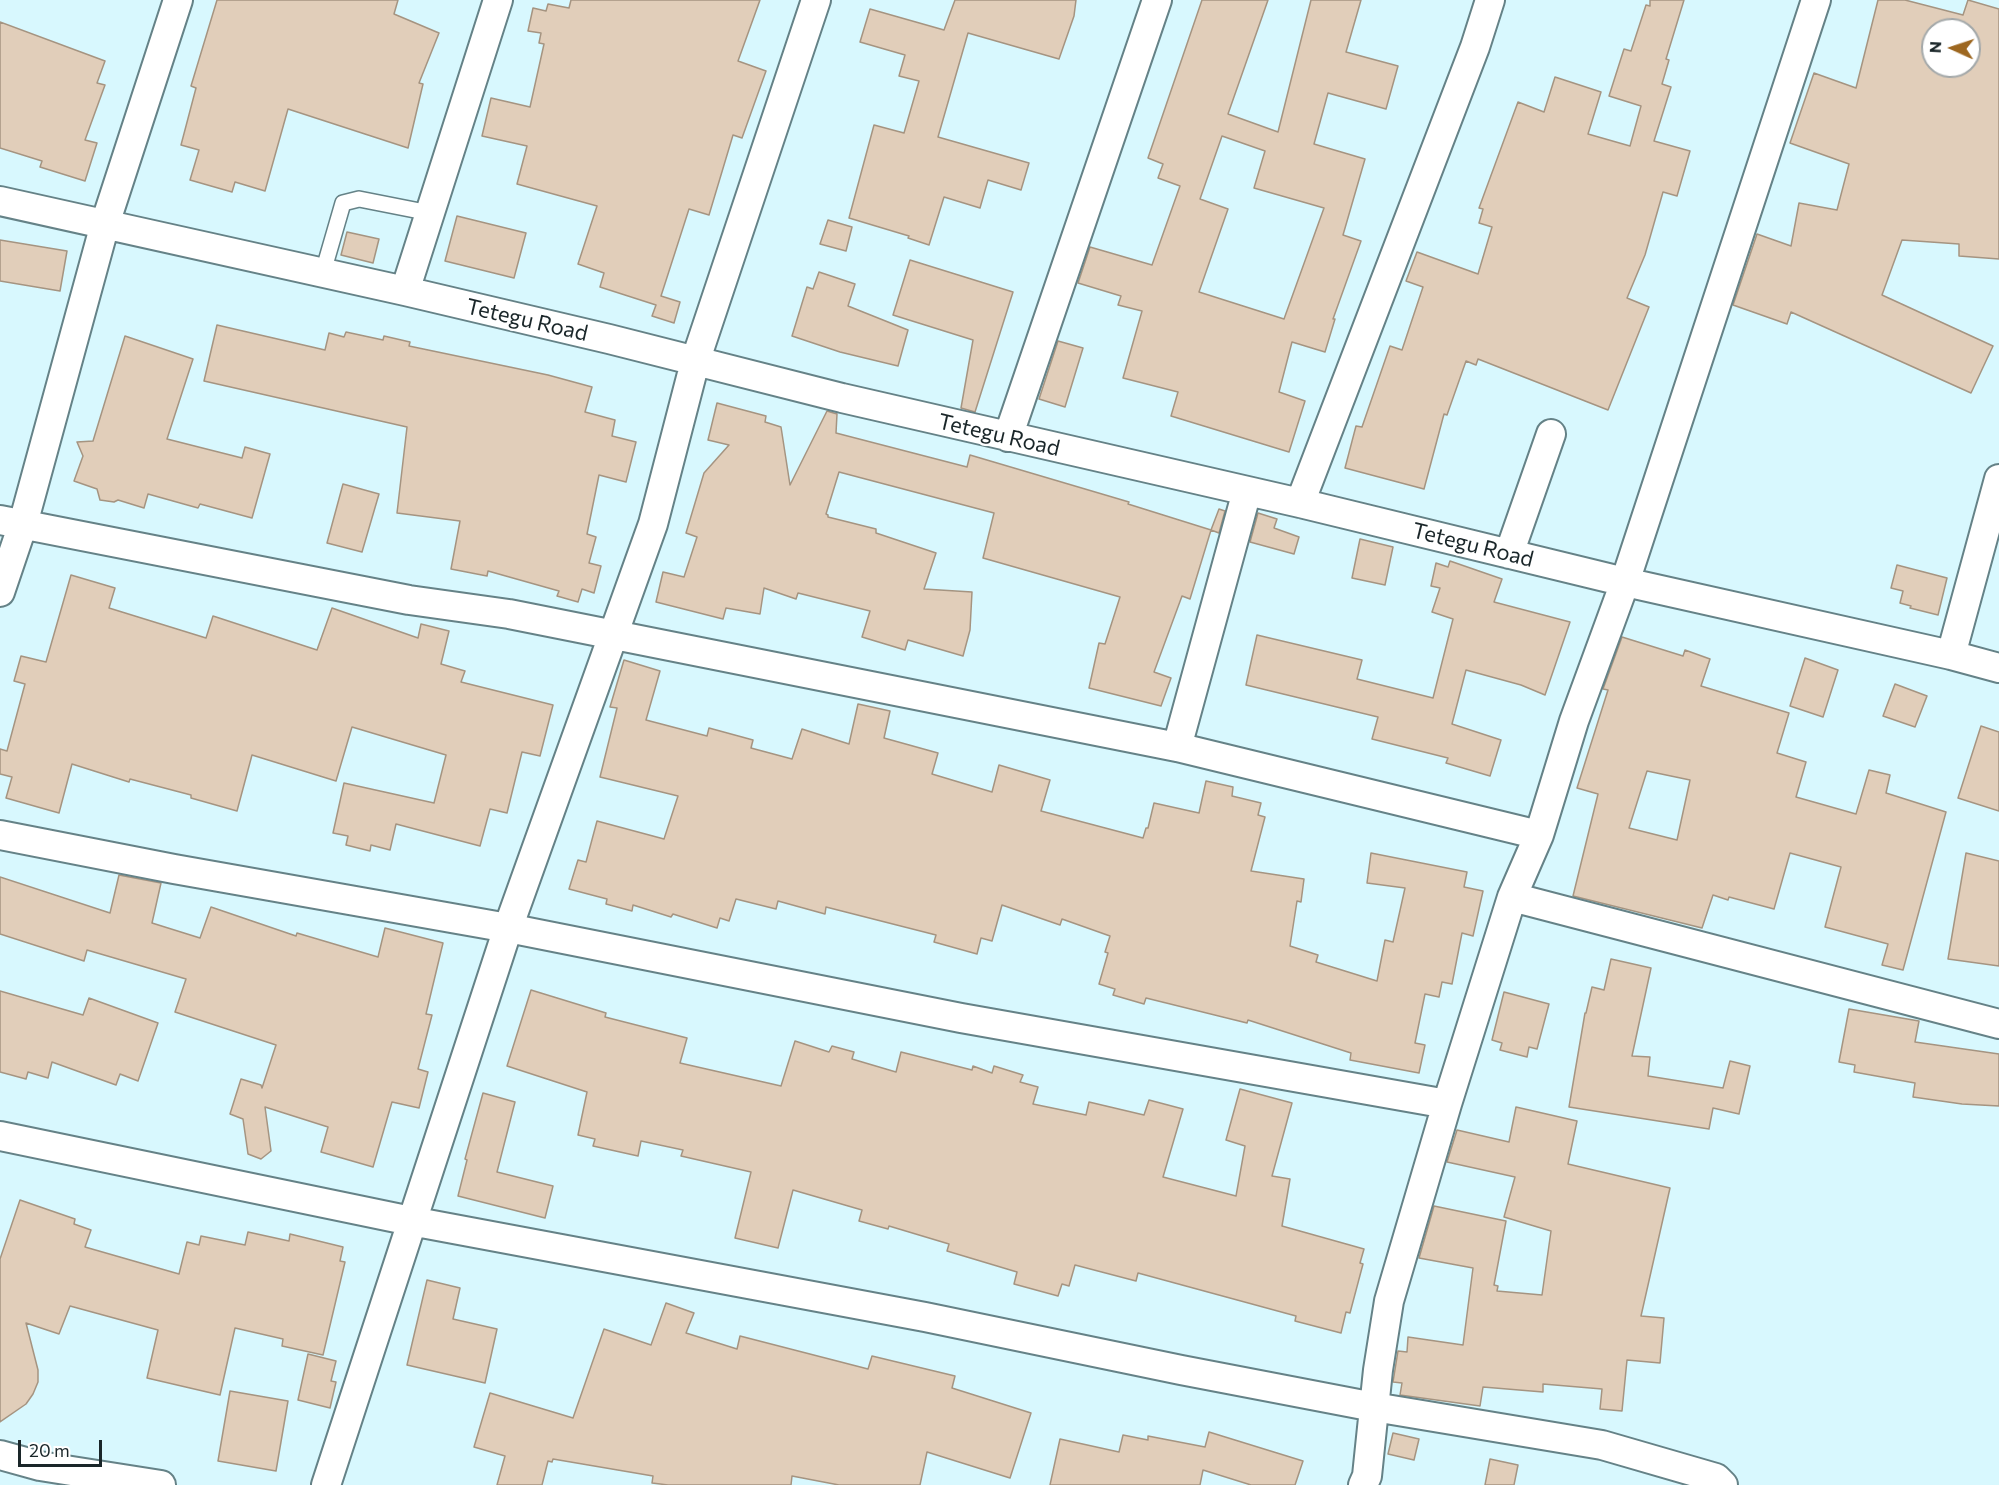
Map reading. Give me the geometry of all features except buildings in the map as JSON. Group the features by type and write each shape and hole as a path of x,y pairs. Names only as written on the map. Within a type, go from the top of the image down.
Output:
{"street":[{"path":"0,592 11,522 178,0"},
{"path":"405,291 498,0"},
{"path":"326,1485 508,928 653,524 695,362 816,0"},
{"path":"1008,437 1158,0"},
{"path":"1300,503 1470,59 1490,0"},
{"path":"1363,1485 1367,1476 1382,1335 1389,1301 1447,1104 1512,897 1539,835 1574,721 1625,582 1816,0"},
{"name":"Tetegu Road","path":"0,201 405,291 1008,437 1300,503 1625,582 1951,655 1999,668"},
{"path":"1509,554 1551,434"},
{"path":"1951,655 1999,479"},
{"path":"1177,747 1247,491"},
{"path":"11,522 409,600 509,614 1177,747 1539,835"},
{"path":"0,835 174,869 508,928 961,1018 1447,1104"},
{"path":"1512,897 1999,1024"},
{"path":"0,1136 411,1221 925,1317 1180,1370 1374,1407 1602,1445 1716,1478 1723,1485"},
{"path":"0,1455 40,1466 161,1485"}],"lane":[{"path":"322,273 344,203 359,199 430,213"}]}
